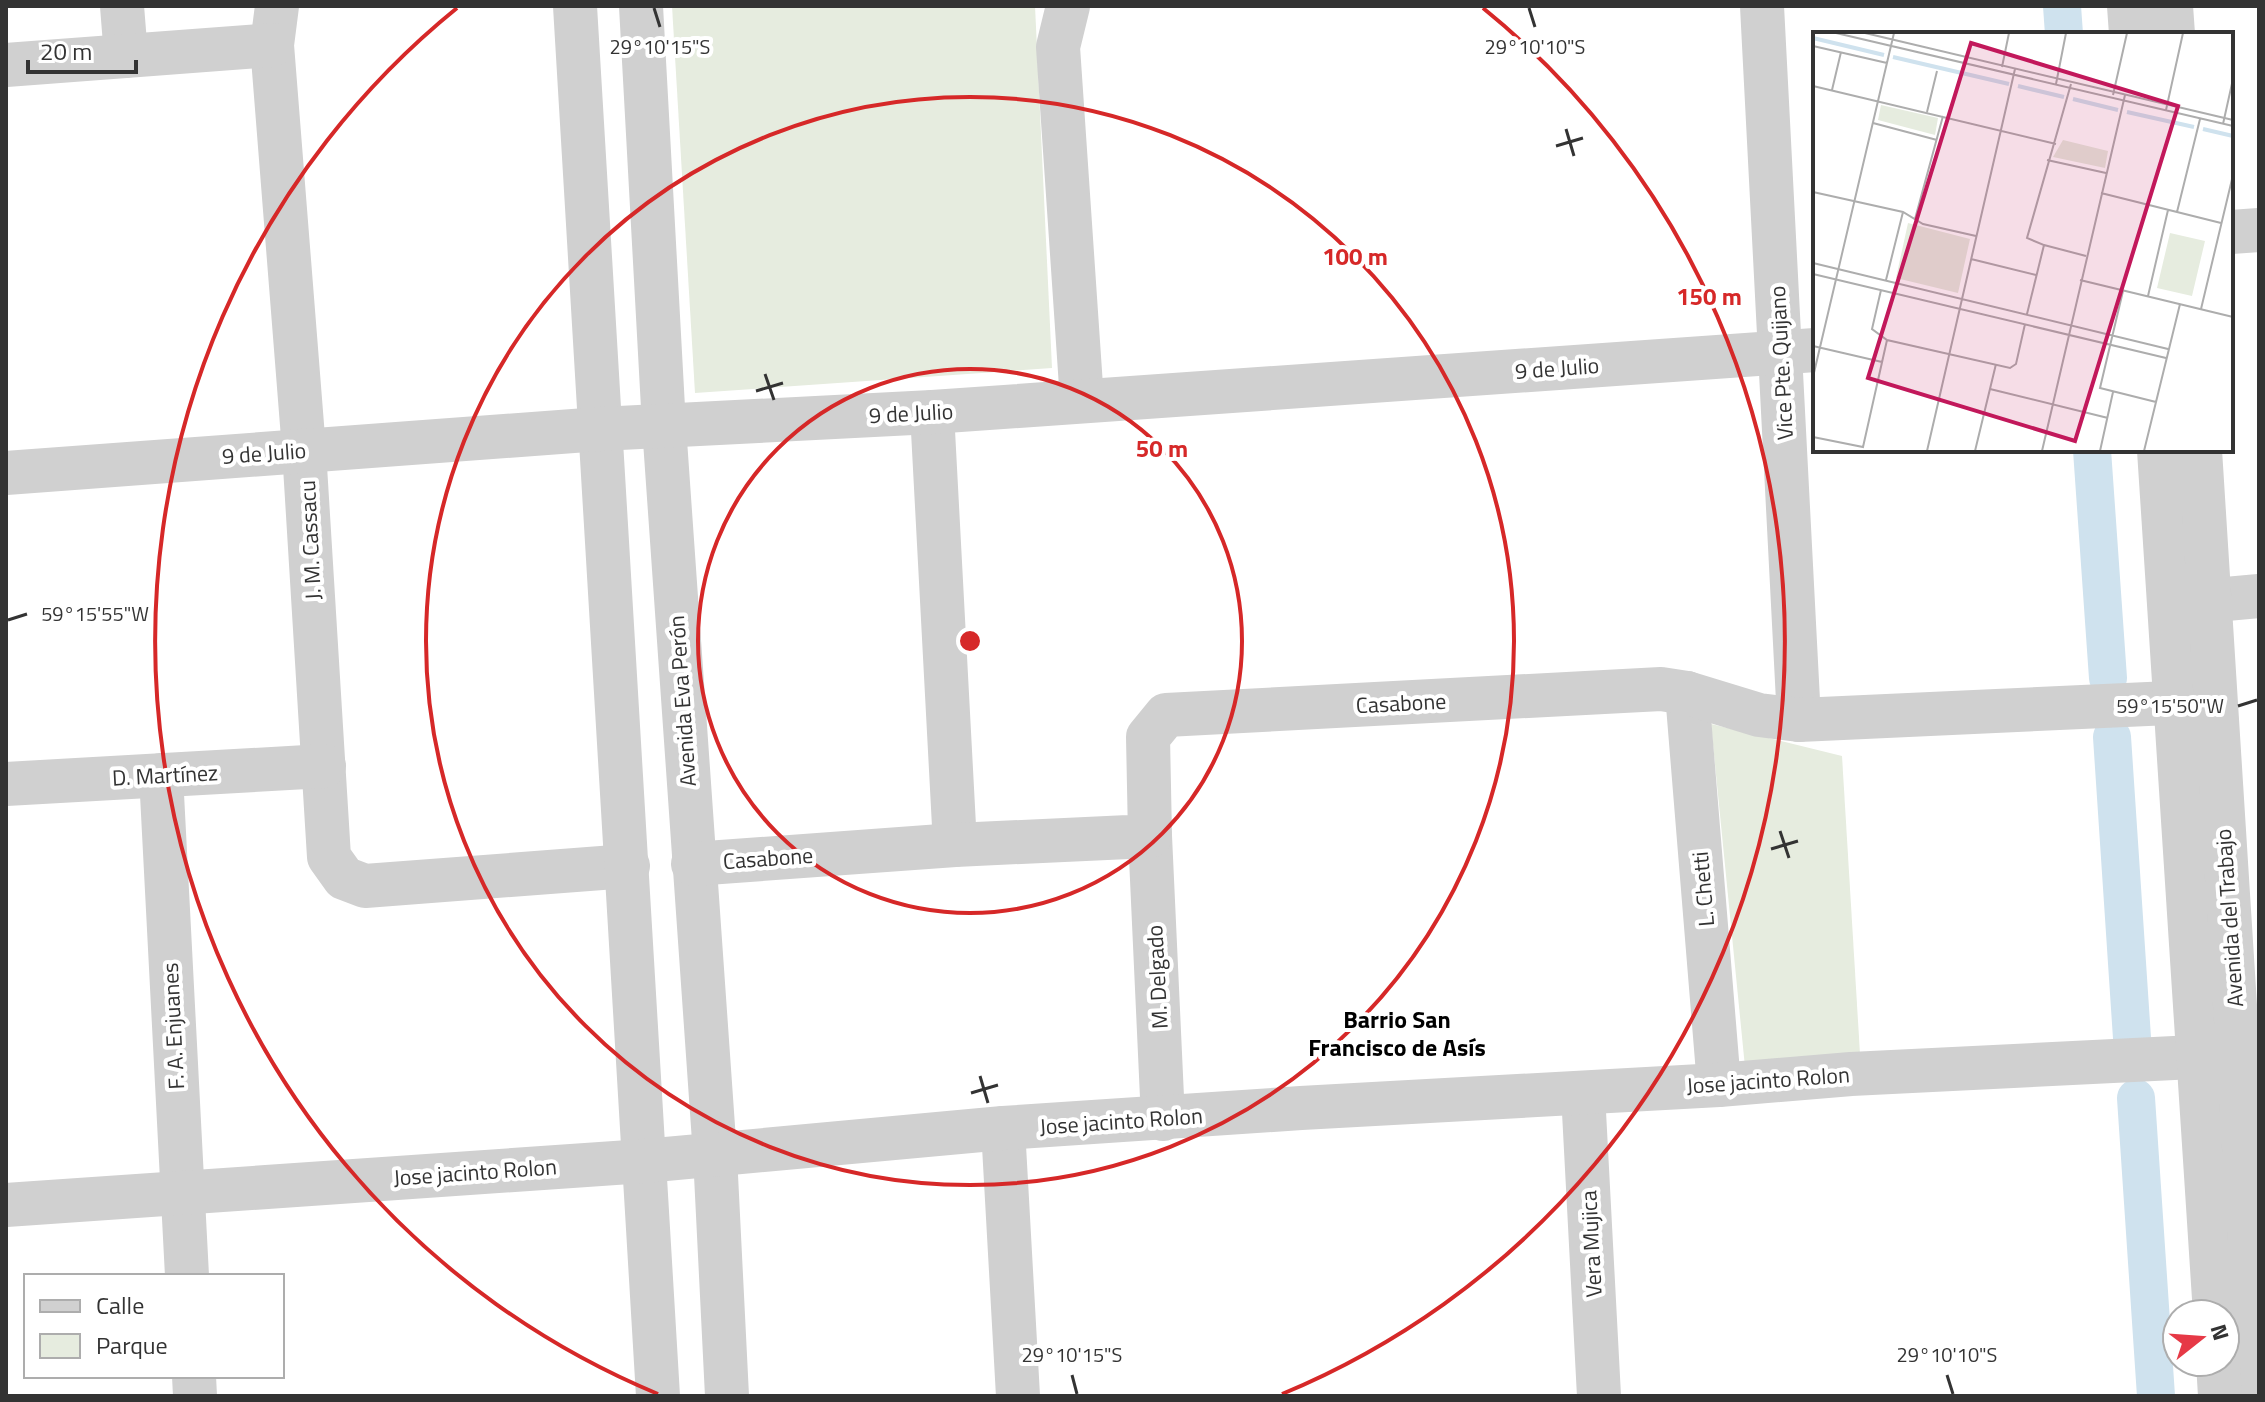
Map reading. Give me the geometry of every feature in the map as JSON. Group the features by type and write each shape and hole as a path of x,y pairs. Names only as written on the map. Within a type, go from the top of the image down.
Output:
{"street":[{"path":"122,6 126,56"},
{"path":"575,6 658,1396"},
{"name":"Avenida Eva Perón","path":"641,6 664,426 715,1155 727,1396"},
{"path":"1068,6 1058,47 1082,401"},
{"name":"Vice Pte. Quijano","path":"1762,6 1798,351 1799,720"},
{"path":"2129,6 2131,32"},
{"path":"2171,6 2173,32"},
{"path":"6,65 126,56 275,26"},
{"name":"J. M. Cassacu","path":"275,26 329,857 344,878 365,886 628,866"},
{"path":"2233,232 2259,230"},
{"name":"9 de Julio","path":"6,473 600,429 932,412 1798,351"},
{"path":"932,412 955,845"},
{"name":"Avenida del Trabajo","path":"2159,452 2189,602 2196,701 2229,981 2218,1056 2215,1298"},
{"name":"Avenida del Trabajo","path":"2189,602 2200,452"},
{"path":"2189,602 2259,596"},
{"name":"Casabone","path":"693,864 955,845 1150,836 1148,737 1166,715 1661,689 1687,693 1759,715 1799,720 2196,701"},
{"name":"L. Chetti","path":"1687,693 1719,1085"},
{"name":"D. Martínez","path":"6,784 324,766"},
{"name":"F. A. Enjuanes","path":"161,775 187,1274"},
{"name":"M. Delgado","path":"1150,836 1163,1119"},
{"name":"Avenida del Trabajo","path":"2218,1056 2247,1337 2259,1386"},
{"name":"Jose jacinto Rolon","path":"6,1205 644,1161 1003,1128 1719,1085 1851,1074 2218,1056"},
{"name":"Vera Mujica","path":"1583,1093 1599,1396"},
{"path":"1003,1128 1018,1396"}],"green space":[{"path":"672,6 1035,6 1052,368 695,393"},
{"path":"1711,724 1842,756 1860,1054 1745,1067"}],"waterway":[{"path":"2062,6 2064,32"},
{"path":"2092,452 2108,678"},
{"path":"2112,737 2132,1038"},
{"path":"2136,1098 2156,1396"}],"district":[{"name":"Barrio San Francisco de Asís","path":"1397,1033"}]}
